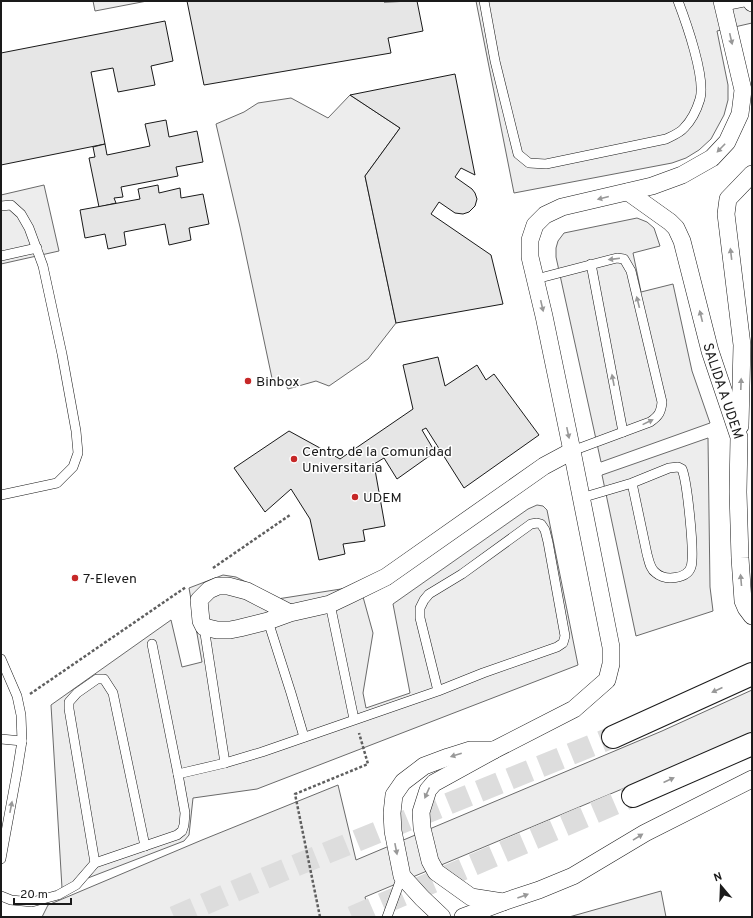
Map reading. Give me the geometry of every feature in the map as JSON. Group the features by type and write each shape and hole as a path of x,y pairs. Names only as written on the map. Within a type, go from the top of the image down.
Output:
{"main road":[{"path":"613,737 752,674"},
{"path":"634,796 752,744"}],"street":[{"path":"503,902 472,897 436,872 430,861 422,828 421,812 428,790 434,783 574,709 607,680 612,664 611,647 572,451 536,279 530,257 530,240 535,225 546,215 562,207 652,186 682,175 712,158 727,142 740,114 743,90 723,3"},
{"path":"739,437 742,345 726,214 728,199 746,188 752,174"},
{"name":"SALIDA A UDEM","path":"628,192 670,222 676,228 682,241 710,350 739,437 738,492 743,601 752,616"},
{"path":"290,613 247,591 228,586 218,586 209,590 199,600 201,621 204,627 217,630 230,630 268,621 290,613 330,604 386,577 544,466 572,451"},
{"path":"442,917 402,876 393,831 392,813 394,795 403,782 424,766 470,750 494,750"},
{"path":"463,917 539,890 573,876 606,858 645,833 752,779"}],"lane":[{"path":"484,1 495,61 518,154 529,163 546,164 666,139 684,129 693,116 700,98 700,73 678,1"},
{"path":"723,3 751,2"},
{"path":"1,206 11,205 21,214 29,228 37,248 50,295 62,354 76,431 78,453 73,467 57,482 1,495"},
{"path":"1,256 37,248"},
{"path":"536,279 617,258 624,259 631,271 662,402 661,411 658,416 650,422 572,451"},
{"path":"591,264 624,432"},
{"path":"581,498 632,483 669,468 678,467 682,469 686,482 692,549 691,567 688,573 678,577 665,577 656,574 650,566 632,483"},
{"path":"178,774 262,752 438,691 483,673 557,647 563,643 565,636 562,617 548,542 541,524 531,524 462,574 429,594 424,600 420,608 420,618 438,691"},
{"path":"330,604 354,719"},
{"path":"268,621 292,693 304,737"},
{"path":"204,627 225,762"},
{"path":"1,896 11,900 32,902 58,895 76,885 95,864 177,835 182,831 185,813 152,644"},
{"path":"1,659 18,702 21,715 22,741 1,859"},
{"path":"95,864 69,709 70,702 77,693 97,679 104,679 113,693 145,846"},
{"path":"1,739 22,741"},
{"path":"387,917 402,876"}],"path":[{"path":"212,569 290,515"},
{"path":"18,702 186,586"},
{"path":"320,917 295,794 368,764 354,719"}],"shaded area":[{"path":"93,1 147,1 95,11"},
{"path":"476,1 752,1 752,23 717,31 728,85 728,100 724,115 711,139 699,150 686,158 672,163 514,193"},
{"path":"350,95 400,128 365,176 396,323 368,359 329,386 316,381 288,389 283,379 273,383 240,227 216,124 244,112 258,103 291,98 328,118"},
{"path":"44,185 59,251 1,264 1,195"},
{"path":"637,218 647,222 654,228 660,246 633,253 641,292 673,284 692,371 710,423 601,462 556,257 556,248 558,241 564,233"},
{"path":"708,438 710,587 713,611 636,636 602,475"},
{"path":"537,505 543,506 547,510 578,665 257,789 193,798 189,835 184,841 62,888 51,705 171,620 182,667 202,662 189,588 223,575 236,577 252,585 271,600 360,586 373,633 363,693 366,708 410,693 393,604 528,509"},
{"path":"752,690 752,733 715,750 365,897 370,917 42,917 48,905 338,785 356,860 662,731"},
{"path":"661,891 666,917 569,917"}],"building":[{"path":"187,1 417,1 423,31 388,38 391,53 204,85"},
{"path":"165,21 173,61 151,66 155,85 118,92 113,68 91,72 105,144 1,165 1,53"},
{"path":"455,74 475,175 461,168 455,177 472,189 477,199 475,206 469,212 463,214 455,213 439,202 431,214 491,255 503,304 396,323 365,176 400,128 350,95"},
{"path":"166,120 169,137 197,131 203,162 176,167 178,176 121,187 123,197 114,198 116,203 99,207 89,158 95,157 93,147 105,144 107,155 150,146 145,124"},
{"path":"158,185 159,193 180,188 181,198 203,194 209,224 189,228 191,240 169,245 165,224 124,232 126,245 108,249 105,234 85,238 80,210 140,199 138,189"},
{"name":"Centro de la Comunidad Universitaria","path":"438,357 445,386 477,365 486,380 494,374 539,435 464,488 426,428 422,430 435,452 397,479 384,458 374,464 385,526 363,530 365,541 343,544 345,554 319,560 310,519 291,489 265,512 234,468 289,431 340,459 413,409 403,365"}],"tunnel":[{"path":"174,917 282,871 613,737"},
{"path":"352,917 633,796"}],"place":[{"name":"Binbox","path":"248,381"},
{"name":"Centro de la Comunidad Universitaria","path":"294,459"},
{"name":"UDEM","path":"355,497"},
{"name":"7-Eleven","path":"75,578"}]}
